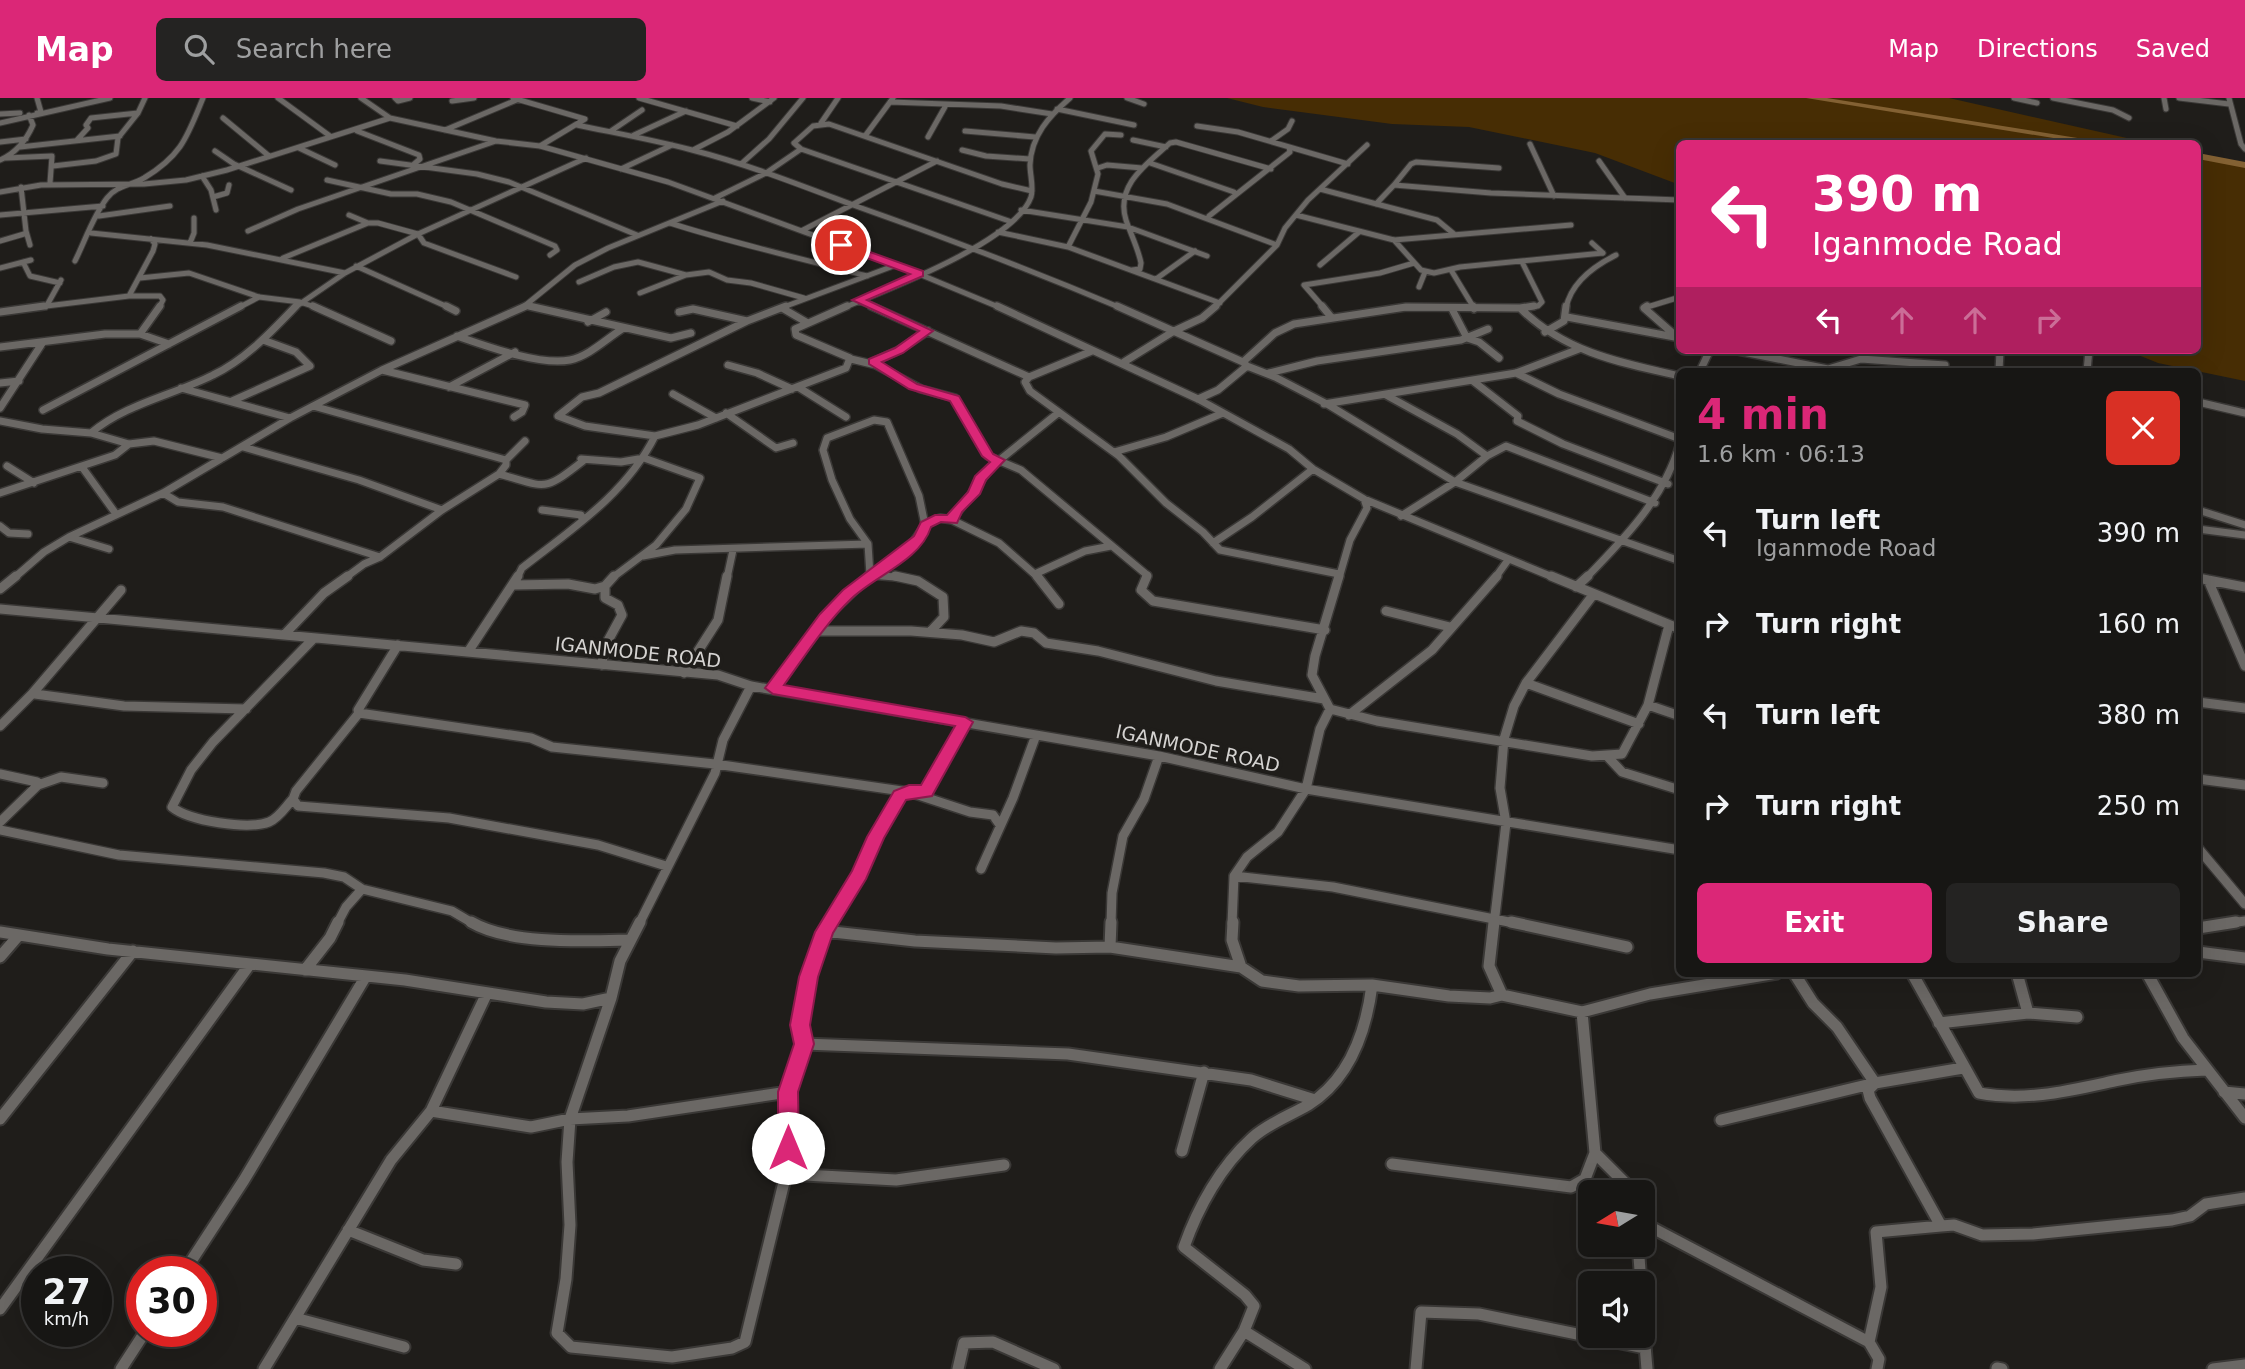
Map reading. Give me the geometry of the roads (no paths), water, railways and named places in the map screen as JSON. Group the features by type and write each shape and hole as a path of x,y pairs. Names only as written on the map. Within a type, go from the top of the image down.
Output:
{"street":[{"path":"37,98 41,112"},
{"path":"0,122 110,98"},
{"path":"53,166 108,158 117,153 117,141 138,113 145,98"},
{"path":"75,261 113,191 142,178 176,154 185,142 203,98"},
{"path":"278,98 330,136"},
{"path":"361,98 390,118 496,141 540,146 586,158 719,199 896,264 1037,323 1093,351 1125,362 1289,449 1313,469 1364,499 1676,627"},
{"path":"395,98 410,98"},
{"path":"452,101 474,98"},
{"path":"444,131 517,98 585,119 540,146"},
{"path":"639,98 737,125"},
{"path":"752,98 772,100"},
{"path":"741,164 769,139 803,98"},
{"path":"821,123 838,98"},
{"path":"1070,98 1054,111 1035,137 1030,159 1031,198 998,232 973,248 919,274 806,322 795,329 796,335 851,359 873,362 913,387 955,398 988,456 1021,470 1147,575 1141,590 1153,601 1325,630"},
{"path":"1128,98 1144,104"},
{"path":"2014,98 2037,103"},
{"path":"2053,98 2113,110 2129,118"},
{"path":"2164,98 2166,109"},
{"path":"2179,98 2229,101 2242,132 2241,144 2245,149"},
{"path":"693,150 737,125 772,100"},
{"path":"865,136 892,100 1054,111 1134,125"},
{"path":"928,138 946,105"},
{"path":"611,131 642,110"},
{"path":"634,135 687,111"},
{"path":"0,114 41,112"},
{"path":"77,140 88,128 86,125 91,118 138,113"},
{"path":"3,159 26,138 33,125 29,115"},
{"path":"223,118 269,156"},
{"path":"0,192 50,183 164,183 202,176 299,148 330,136 357,131 390,118"},
{"path":"1271,141 1288,129 1292,121"},
{"path":"1009,221 801,149 795,142 809,127 821,123 1032,191"},
{"path":"1068,247 1084,218 1094,191 1098,168 1091,158 1091,151 1124,123"},
{"path":"577,125 634,135 741,164 973,248 1174,331 1267,373 1455,482 1676,560"},
{"path":"1197,126 1238,132 1289,148 1312,151 1348,164"},
{"path":"357,131 419,155 420,159 413,165"},
{"path":"965,131 1035,137"},
{"path":"1108,134 1121,135"},
{"path":"20,146 120,136"},
{"path":"0,142 26,138"},
{"path":"1133,140 1166,147"},
{"path":"248,231 276,217 496,141"},
{"path":"1132,270 1140,269 1142,261 1128,227 1123,202 1129,185 1142,168 1166,147 1176,142 1271,169"},
{"path":"1530,144 1554,196"},
{"path":"621,169 672,145"},
{"path":"1125,362 1174,331 1202,318 1220,303 1277,245 1285,228 1320,189 1367,145"},
{"path":"299,148 335,165"},
{"path":"1209,216 1234,192 1271,169 1290,152 1289,148"},
{"path":"0,589 44,552 69,537 163,493 290,418 382,370 527,306 575,265 637,234 670,223 719,199 766,173 801,149"},
{"path":"962,150 986,156 1030,159"},
{"path":"215,151 234,164 292,190"},
{"path":"3,159 53,158 50,183"},
{"path":"91,433 98,427 180,388 206,380 263,340 300,302 345,273 418,234 586,158"},
{"path":"380,161 477,174 524,186 637,234"},
{"path":"803,229 937,161"},
{"path":"1599,161 1625,198"},
{"path":"1376,204 1411,164 1416,162 1499,168"},
{"path":"1150,163 1234,192"},
{"path":"1098,168 1107,165 1142,168"},
{"path":"202,176 213,197 216,210"},
{"path":"327,180 391,194 417,194 451,202 555,246 557,250 550,255"},
{"path":"213,197 227,194 229,185"},
{"path":"1394,185 1554,196 1676,200"},
{"path":"21,187 26,214 24,234 30,245"},
{"path":"1320,189 1437,220 1454,234"},
{"path":"1094,191 1127,193 1209,216 1277,245"},
{"path":"0,215 103,206"},
{"path":"99,216 170,206"},
{"path":"1021,210 1128,227 1207,256"},
{"path":"349,215 368,223"},
{"path":"1296,215 1394,240 1571,225"},
{"path":"190,243 194,233 194,218"},
{"path":"283,258 368,223 378,223 418,234 424,243 516,277"},
{"path":"670,223 729,242 792,255 867,276"},
{"path":"998,232 1068,247 1220,303"},
{"path":"1320,265 1359,232"},
{"path":"91,233 190,243 283,258 345,273"},
{"path":"0,241 24,234"},
{"path":"129,296 153,251 155,244 151,239"},
{"path":"1394,240 1425,272 1605,252 1592,243"},
{"path":"1156,279 1195,251"},
{"path":"1545,332 1560,325 1567,317 1567,302 1573,288 1596,265 1616,255"},
{"path":"0,268 31,260"},
{"path":"23,262 30,276 60,282 46,307"},
{"path":"579,282 618,265 638,262 686,275"},
{"path":"1198,399 1213,395 1286,326 1406,307 1474,309 1538,306 1542,302 1522,262"},
{"path":"1331,317 1304,285 1380,273 1414,263"},
{"path":"851,359 846,368 716,418 655,436 585,426 558,416 582,397 599,393 747,321 896,264"},
{"path":"356,267 456,311"},
{"path":"1451,270 1474,309"},
{"path":"640,293 686,275 709,272 804,298"},
{"path":"1419,287 1425,272"},
{"path":"140,278 189,273 259,297 300,302 332,313 391,341"},
{"path":"0,312 129,296 163,298 155,316 140,334"},
{"path":"43,410 259,297"},
{"path":"1676,298 1644,308 1676,335"},
{"path":"858,300 1022,376 1030,377"},
{"path":"527,306 588,322 671,338 691,333"},
{"path":"782,308 806,322"},
{"path":"1520,308 1536,326 1579,349 1600,358 1676,375"},
{"path":"679,312 693,309 747,321"},
{"path":"1452,309 1467,338 1479,342 1499,358"},
{"path":"588,322 606,312"},
{"path":"1567,317 1676,337"},
{"path":"457,336 516,352 555,360 570,360 622,329"},
{"path":"1267,373 1317,360 1467,338 1488,329"},
{"path":"873,362 899,351 928,331"},
{"path":"0,347 105,334 140,334 169,344"},
{"path":"232,401 310,366 308,361 292,350 263,340"},
{"path":"0,408 43,342"},
{"path":"1324,404 1516,373 1579,349"},
{"path":"1093,351 1030,377 1025,382 1026,386 1058,413 1114,452 1166,503 1203,532 1220,550 1339,574"},
{"path":"449,387 516,352"},
{"path":"1754,354 1824,368"},
{"path":"1836,368 1844,362 1861,359 1944,365"},
{"path":"728,365 795,388 846,417"},
{"path":"382,370 525,405 523,412 514,417"},
{"path":"1516,373 1559,394 1676,439"},
{"path":"0,383 19,381"},
{"path":"1472,381 1512,410 1518,416 1517,421 1542,435 1668,484"},
{"path":"180,388 290,418"},
{"path":"673,394 716,418"},
{"path":"1386,395 1457,434 1487,456"},
{"path":"2201,403 2245,413"},
{"path":"313,406 506,460"},
{"path":"1114,452 1166,438 1223,412"},
{"path":"726,413 776,448 793,443"},
{"path":"952,520 956,510 974,494 980,479 998,460 1020,440 1058,413"},
{"path":"773,688 815,631 848,594 921,538 925,525 919,496 890,425 882,420 874,420 827,438 823,450 832,480 850,519 868,544 870,575"},
{"path":"0,421 42,429 91,433 129,444 154,441 222,458"},
{"path":"468,652 514,585 522,568 605,503 644,458 655,436"},
{"path":"284,635 324,593 442,510 499,474 506,465 506,460 525,441"},
{"path":"0,493 115,455 129,444"},
{"path":"1401,516 1455,482 1487,456 1506,446 1655,503"},
{"path":"243,447 370,484 442,510"},
{"path":"1576,587 1597,569 1619,540 1655,503 1668,484 1676,455"},
{"path":"499,474 545,486 554,484 583,461 581,459 621,462 644,458 677,467 700,479 686,509 656,545 616,573 605,586 595,589 558,584 514,585"},
{"path":"7,467 34,483"},
{"path":"82,467 116,514"},
{"path":"1213,543 1250,519 1313,469"},
{"path":"163,493 178,502 223,507 380,556"},
{"path":"1364,499 1367,508 1356,524 1315,656 1312,675 1330,709 1349,715 1504,741 1607,756 1622,754"},
{"path":"542,510 581,515 582,519"},
{"path":"2201,511 2245,525"},
{"path":"925,525 940,517 985,533 1037,573 1059,604"},
{"path":"0,526 9,533 27,534"},
{"path":"2201,529 2245,535"},
{"path":"69,537 109,549"},
{"path":"641,557 676,550 868,544"},
{"path":"1037,573 1085,551 1111,546"},
{"path":"684,673 718,620 733,550"},
{"path":"1349,715 1432,650 1488,588 1508,560"},
{"path":"870,575 896,575 927,583 943,597 944,617 930,632"},
{"path":"2203,579 2245,587"},
{"path":"2203,579 2235,636 2239,657 2245,666"},
{"path":"602,665 604,648 622,615 618,605 606,598 605,586"},
{"path":"0,726 35,694 93,619 121,590"},
{"path":"1502,995 1489,966 1506,823 1500,788 1504,741 1514,706 1526,683 1593,595"},
{"name":"IGANMODE ROAD","path":"0,609 718,675 751,686 1159,756 1306,789 1676,848"},
{"path":"1386,611 1450,627"},
{"path":"1616,767 1648,705 1670,625"},
{"path":"815,631 930,632 994,642 1021,631 1034,634 1046,643 1098,651 1216,681 1324,699"},
{"path":"313,639 191,771 172,807 182,815 254,824 270,822 293,799 296,791 359,713 358,710 398,645"},
{"path":"1526,683 1639,724"},
{"path":"751,686 715,764 715,773 620,961 611,998 570,1119 570,1225 566,1279 557,1333 571,1347 672,1357 732,1348 745,1342 786,1174 788,1092 804,1044 800,1025 809,977 824,932 848,896 900,796 909,792 970,812 993,815 1000,825"},
{"path":"35,694 124,706 246,709"},
{"path":"2201,702 2245,708"},
{"path":"1648,705 1676,715"},
{"path":"1241,967 1233,940 1231,898 1234,876 1247,857 1278,832 1306,789 1310,764 1330,709"},
{"path":"359,713 531,738 552,747 715,764 909,792 926,791 965,722"},
{"path":"981,869 1036,735"},
{"path":"1110,947 1112,893 1123,836 1144,799 1159,756"},
{"path":"1607,756 1622,772 1676,789"},
{"path":"0,774 37,782 38,785"},
{"path":"0,822 45,780 60,777 103,783"},
{"path":"2201,779 2244,785"},
{"path":"293,799 298,806 449,818 516,830 598,845 666,866"},
{"path":"0,830 42,843 179,861 344,877 362,889 452,911 481,928 499,933 565,941 630,940"},
{"path":"2201,852 2245,904"},
{"path":"1234,876 1280,879 1380,895 1627,947"},
{"path":"305,970 330,938 346,907 362,889"},
{"path":"2201,928 2245,921"},
{"path":"0,932 133,951 366,976 546,1002 583,1004 611,998"},
{"path":"824,932 915,941 1056,948 1110,947 1241,967 1262,981 1299,986 1372,985 1449,996 1490,998 1502,995 1582,1012 1650,994 1753,977"},
{"path":"0,957 19,935"},
{"path":"0,1119 133,951"},
{"path":"2201,952 2245,958"},
{"path":"0,1309 250,964"},
{"path":"194,1256 244,1180 366,976"},
{"path":"1797,977 1813,1003 1837,1027 1875,1083"},
{"path":"1914,977 1979,1093 1993,1097 2060,1093 2136,1077 2206,1070"},
{"path":"2018,977 2028,1013"},
{"path":"2149,977 2168,1014 2206,1070 2245,1118"},
{"path":"1220,1369 1244,1331 1254,1306 1245,1295 1184,1247 1190,1227 1224,1171 1262,1129 1315,1100 1345,1070 1361,1043 1369,1018 1372,985"},
{"path":"264,1369 391,1160 431,1111 487,993"},
{"path":"1392,1164 1571,1187 1587,1180 1595,1153 1582,1012"},
{"path":"1939,1023 2028,1013 2077,1017"},
{"path":"804,1044 1068,1054 1251,1080 1315,1100"},
{"path":"1721,1120 1875,1083 1964,1068"},
{"path":"1182,1151 1204,1072"},
{"path":"1875,1083 1868,1090 1870,1098 1941,1226"},
{"path":"431,1111 531,1127 570,1119 628,1116 788,1092"},
{"path":"2224,1092 2245,1094"},
{"path":"1595,1153 1600,1161 1624,1180"},
{"path":"786,1174 896,1180 1004,1165"},
{"path":"1869,1342 1881,1287 1876,1232 1955,1225 1982,1234 2033,1234 2172,1220 2190,1216 2206,1204 2245,1198"},
{"path":"348,1230 423,1259 456,1264"},
{"path":"1656,1230 1869,1342 1879,1359 1877,1369"},
{"path":"1416,1369 1420,1312 1479,1314 1578,1334"},
{"path":"295,1318 404,1347"},
{"path":"1244,1331 1305,1369"},
{"path":"958,1369 964,1343 993,1342 1054,1369"},
{"path":"121,1369 135,1347"},
{"path":"1645,1348 1647,1369"},
{"path":"2213,1369 2245,1366"}],"waterway":[{"path":"1810,98 2085,140"},
{"path":"2201,157 2245,165"}]}
